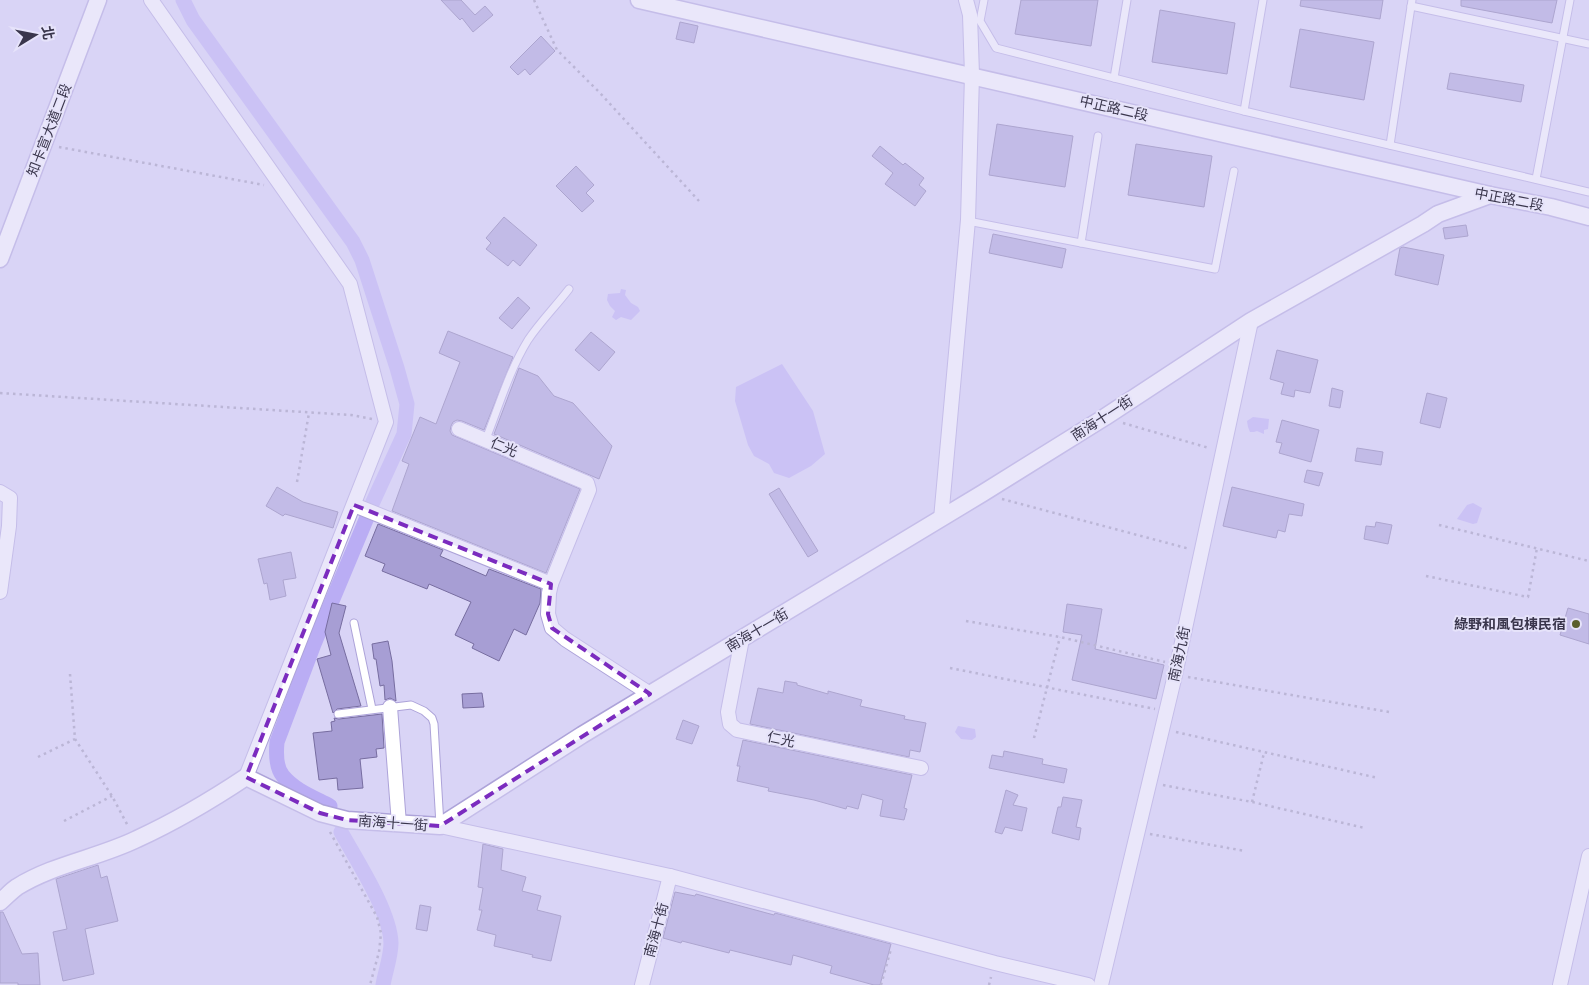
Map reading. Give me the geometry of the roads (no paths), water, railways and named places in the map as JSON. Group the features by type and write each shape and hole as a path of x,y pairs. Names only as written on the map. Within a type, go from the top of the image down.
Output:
{"street":[{"name":"知卡宣大道二段","path":"0,259 98,0"},
{"path":"0,902 18,887 53,869 101,854 138,839 220,794 246,777 386,422 350,284 151,0"},
{"name":"中正路二段","path":"640,0 1490,196 1552,207 1589,217"},
{"path":"941,519 968,220 972,76 970,15 966,0"},
{"name":"南海十一街","path":"246,777 320,813 347,820 440,826 582,735 983,493 1105,417 1251,322 1438,214 1490,196"},
{"name":"南海九街","path":"1101,985 1162,729 1251,322"},
{"name":"仁光","path":"459,429 586,483 589,490 551,584 548,614 552,628 565,639 650,694"},
{"path":"0,492 10,498 9,526 0,592"},
{"path":"354,505 551,584"},
{"name":"仁光","path":"742,638 728,712 730,724 737,730 921,768"},
{"path":"390,707 399,824"},
{"path":"440,826 670,876 994,963 1088,985"},
{"path":"1560,985 1589,856"},
{"name":"南海十街","path":"642,985 670,876"}],"lane":[{"path":"984,0 980,22 996,48 1244,111 1589,192"},
{"path":"1114,78 1127,0"},
{"path":"1244,111 1263,0"},
{"path":"1536,179 1570,0"},
{"path":"1390,145 1412,3 1589,44"},
{"path":"1081,243 1098,136"},
{"path":"968,220 1215,269 1234,171"},
{"path":"486,439 523,349 569,289"},
{"path":"354,623 372,709"},
{"path":"338,714 410,705 424,711 432,718 434,724 440,826"}],"waterway":[{"path":"183,0 193,20 353,242 362,260 407,404 404,434 372,504"},
{"path":"330,806 299,790 283,776 278,765 277,742 314,644 368,515"},
{"path":"341,832 372,886 389,930 391,948 383,985"}],"place":[{"name":"綠野和風包棟民宿","path":"1576,624"}]}
